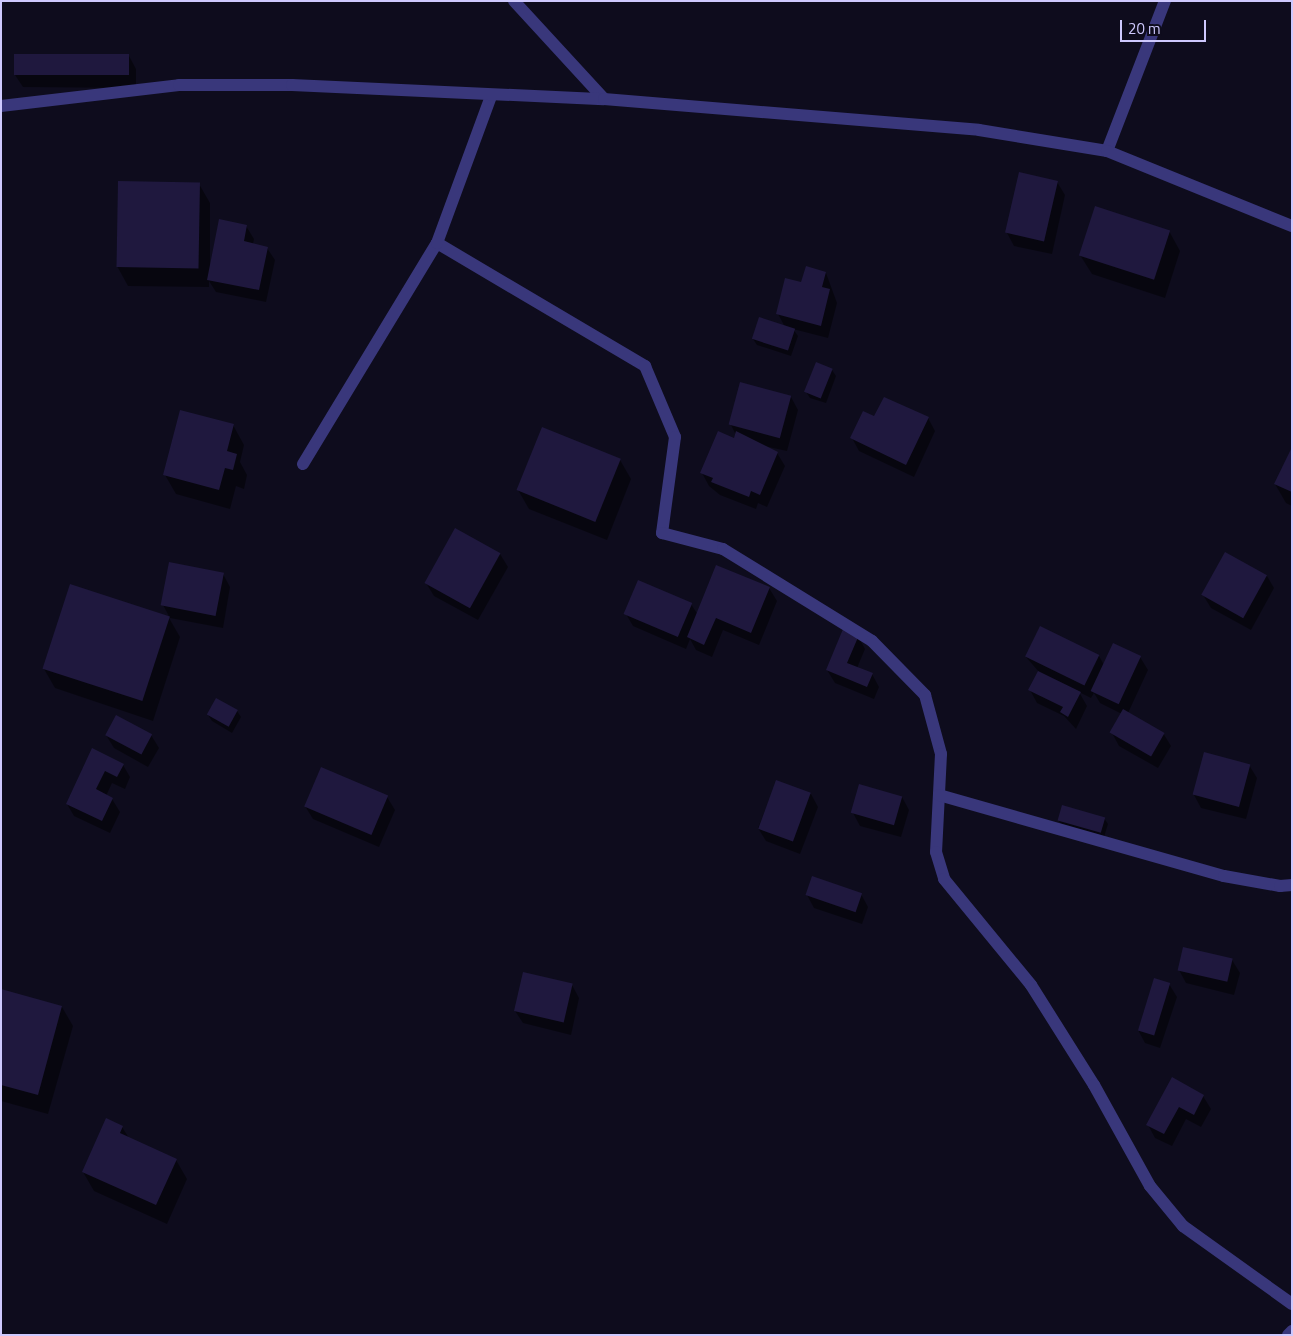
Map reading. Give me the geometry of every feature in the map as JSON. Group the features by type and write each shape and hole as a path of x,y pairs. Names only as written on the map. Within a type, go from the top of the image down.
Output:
{"street":[{"path":"514,1 604,99"},
{"path":"1107,151 1165,1"},
{"path":"1,106 179,85 292,85 491,96 604,99 979,130 1107,151 1292,226"},
{"path":"303,464 437,244 491,96"},
{"path":"437,244 645,366 675,437 662,533 723,549 872,641 926,695 941,754 936,852 944,879 1032,985 1094,1085 1150,1186 1183,1226 1292,1304"},
{"path":"939,795 1224,876 1280,886 1292,885"},
{"path":"1288,1335 1292,1331"}],"building":[{"path":"14,54 129,54 129,75 14,75"},
{"path":"1019,172 1058,181 1044,241 1005,232"},
{"path":"118,181 200,182 198,268 116,267"},
{"path":"1095,206 1170,230 1154,280 1079,255"},
{"path":"219,219 247,225 244,241 268,247 259,290 207,280"},
{"path":"806,266 826,272 822,287 830,289 821,326 776,314 785,278 801,282"},
{"path":"759,317 795,329 788,351 752,339"},
{"path":"816,362 833,369 821,398 804,392"},
{"path":"740,382 791,396 780,438 729,425"},
{"path":"884,397 929,417 906,465 850,438 863,411 874,416"},
{"path":"180,410 234,424 227,451 237,454 233,470 225,468 219,490 163,475"},
{"path":"542,427 621,459 595,522 517,490"},
{"path":"718,431 734,438 736,431 778,452 760,495 751,491 749,497 711,482 713,478 700,473"},
{"path":"1292,447 1292,492 1274,484"},
{"path":"455,528 500,553 470,608 424,583"},
{"path":"1225,552 1267,575 1243,618 1201,595"},
{"path":"169,562 224,573 216,616 161,605"},
{"path":"716,565 770,587 751,633 716,618 704,645 687,637"},
{"path":"638,580 692,603 678,637 624,614"},
{"path":"70,584 170,616 142,701 42,669"},
{"path":"1040,626 1099,655 1084,685 1025,657"},
{"path":"843,629 859,635 847,663 873,673 867,687 826,670"},
{"path":"1113,643 1141,656 1119,704 1091,691"},
{"path":"1038,671 1081,692 1068,717 1060,712 1063,707 1028,690"},
{"path":"216,698 238,710 229,727 207,715"},
{"path":"1123,709 1165,733 1151,756 1110,732"},
{"path":"116,715 152,734 141,755 105,735"},
{"path":"92,748 124,764 117,777 105,771 96,789 113,798 102,821 66,804"},
{"path":"1204,752 1250,764 1239,807 1193,795"},
{"path":"321,767 388,796 371,835 304,807"},
{"path":"776,780 811,793 793,842 758,829"},
{"path":"859,784 902,796 894,825 851,813"},
{"path":"1062,805 1105,817 1101,833 1058,820"},
{"path":"812,876 862,893 856,912 805,895"},
{"path":"1183,947 1233,958 1227,982 1178,970"},
{"path":"523,972 573,983 564,1022 514,1011"},
{"path":"1154,978 1170,983 1154,1036 1138,1031"},
{"path":"1,989 62,1006 38,1095 1,1085"},
{"path":"1172,1077 1204,1095 1194,1115 1179,1107 1164,1134 1146,1125"},
{"path":"106,1118 123,1126 120,1133 177,1159 156,1205 82,1172"}]}
